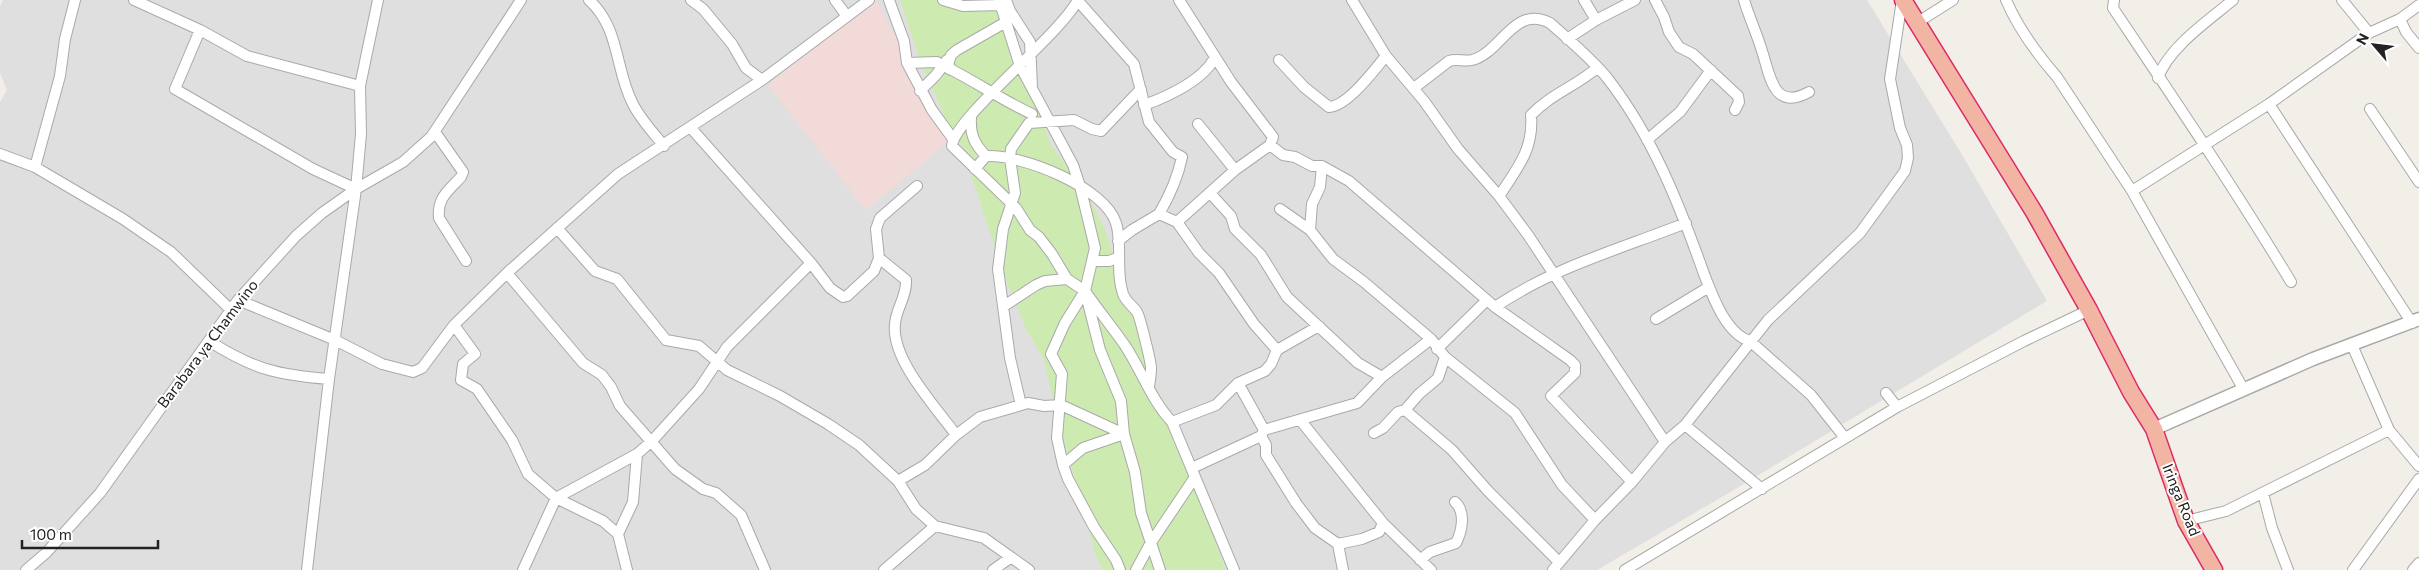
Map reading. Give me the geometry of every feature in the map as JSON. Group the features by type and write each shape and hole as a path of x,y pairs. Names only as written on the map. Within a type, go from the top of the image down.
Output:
{"highway":[{"name":"Iringa Road","path":"1902,0 1918,22 2034,212 2089,310 2131,392 2154,429 2186,521 2214,570"}],"street":[{"path":"35,167 60,76 65,39 75,0"},
{"path":"134,0 200,30 247,56 360,86"},
{"path":"307,570 329,379 356,189 361,134 360,86 378,0"},
{"name":"Barabara ya Chamwino","path":"26,570 46,553 100,493 238,300 296,236 322,213 356,189 403,162 435,132 521,0"},
{"path":"589,0 598,8 612,36 632,102 664,146"},
{"path":"691,0 703,9 732,44 746,68 762,80"},
{"path":"835,0 846,15"},
{"path":"238,300 335,340 382,364 413,372 422,368 454,325 507,273 618,174 664,146 762,80 846,15 869,0"},
{"path":"889,0 904,41 907,63 920,91 953,139"},
{"path":"943,0 963,6 1002,2"},
{"path":"1177,222 1235,170 1270,145 1273,137 1216,57 1179,0"},
{"path":"1352,0 1386,56 1414,88 1458,149 1499,196 1665,442"},
{"path":"1584,0 1596,20"},
{"path":"1567,39 1596,20 1635,0"},
{"path":"1655,0 1664,16 1669,32 1679,46 1693,54 1738,96 1739,102 1734,110"},
{"path":"1744,0 1772,86 1785,96 1796,98 1809,92"},
{"path":"1405,410 1452,450 1556,566 1595,520 1632,482 1665,442 1685,425 1768,320 1860,233 1906,171 1907,145 1900,128 1890,79 1902,0"},
{"path":"1918,22 1954,0"},
{"path":"2006,0 2017,21 2044,61 2057,76 2132,191 2244,390"},
{"path":"2114,0 2113,8 2158,78 2205,143 2291,282"},
{"path":"2158,78 2162,65 2201,26 2233,0"},
{"path":"2342,0 2369,33"},
{"path":"1118,241 1132,230 1160,214 1178,178 1176,171 1182,157 1174,152 1149,122 1134,64 1078,1 1054,33 992,92 971,116 953,139 952,146 1012,204 1052,254 1067,279 1085,291 1126,347 1149,386 1159,408 1172,422 1234,570"},
{"path":"1002,2 1006,22 1020,66 1073,165 1095,248 1085,291 1065,323 1051,354 1062,374 1057,438 1068,479 1120,570"},
{"path":"1002,2 1030,42 1033,92 1030,118 1017,137 1010,158 1015,193 999,245 998,269 1010,358 1021,405"},
{"path":"2132,191 2269,104 2369,33 2400,19 2419,5"},
{"path":"1414,88 1449,61 1455,59 1472,60 1491,48 1510,28 1532,19 1540,19 1550,23 1607,77 1622,98 1647,140 1676,197 1709,287 1735,332 1742,338 1750,341 1811,395 1845,438"},
{"path":"2400,19 2406,32 2419,48"},
{"path":"948,67 951,55 997,25 1006,22"},
{"path":"200,30 175,89 313,169 356,189"},
{"path":"1278,60 1311,94 1329,107 1336,107 1363,84 1386,56"},
{"path":"1144,105 1170,96 1211,65 1216,57"},
{"path":"907,63 937,62 992,92 1030,118 1049,122 1074,120 1092,129 1102,131 1141,89"},
{"path":"920,91 936,75 948,67"},
{"path":"1499,196 1518,168 1531,142 1532,115 1553,95 1585,78 1597,68"},
{"path":"1647,140 1680,112 1711,70"},
{"path":"2154,429 2314,359 2416,321 2269,104"},
{"path":"2370,109 2419,182"},
{"path":"971,116 972,135 976,146 986,156"},
{"path":"1198,124 1235,170"},
{"path":"690,128 811,262 830,288 843,297 848,296 874,271 879,258 876,229 880,218 917,186"},
{"path":"435,132 463,172 461,177 439,201 438,210 439,218 466,261"},
{"path":"1270,145 1283,155 1295,157 1312,166 1322,166 1349,180 1487,300 1575,365 1575,372 1551,396 1632,482"},
{"path":"0,154 35,167 124,220 171,252 231,310"},
{"path":"975,169 986,156 1000,155 1025,161 1095,194 1112,213 1117,225 1117,258 1123,295 1137,312 1151,366 1149,386"},
{"path":"1310,230 1312,204 1320,187 1322,166"},
{"path":"1210,193 1231,216 1235,229 1261,256 1287,297 1358,363 1382,378"},
{"path":"1280,209 1310,230 1333,259 1364,282 1431,339 1445,357 1515,414 1562,485 1595,520"},
{"path":"1160,214 1177,222 1200,253 1219,273 1254,324 1277,350"},
{"path":"1496,307 1520,290 1536,284 1574,264 1686,223"},
{"path":"557,228 595,271 617,279 666,340 699,346 728,370 780,396 828,424 859,445 898,481 916,509 935,526 984,538 1029,570"},
{"path":"879,258 906,280 905,296 894,325 900,356 956,435"},
{"path":"1093,261 1109,261 1117,258"},
{"path":"523,570 556,498 637,454 652,441 699,389 716,362 758,314 811,262"},
{"path":"507,273 583,363 602,375 611,387 620,406 675,469 703,489 716,493 741,515 765,570"},
{"path":"1004,306 1045,281 1067,279"},
{"path":"1656,319 1709,287"},
{"path":"1085,291 1109,374 1121,401 1124,434 1135,472 1141,513 1160,570"},
{"path":"1437,349 1487,300"},
{"path":"1625,570 1897,407 2024,341 2089,310"},
{"path":"1095,330 1100,321 1106,321"},
{"path":"454,325 475,354 463,364 461,380 477,389 512,440 528,474 556,498 603,521 618,534 627,570"},
{"path":"1172,422 1216,406 1238,383 1265,371 1271,364 1277,350 1319,326"},
{"path":"1136,570 1194,473 1262,433 1301,421 1316,413 1357,403 1382,378 1431,339"},
{"path":"209,341 244,362 260,369 293,376 329,379"},
{"path":"2352,346 2388,430 2419,466"},
{"path":"1374,433 1383,428 1398,412 1405,410 1419,394 1438,378 1445,357"},
{"path":"1238,383 1262,433 1266,445 1266,456 1296,503 1315,528 1338,544 1343,570"},
{"path":"1886,393 1897,407"},
{"path":"898,481 925,465 956,435 980,417 1028,403 1044,406 1061,405 1124,434"},
{"path":"1301,421 1383,523 1431,570"},
{"path":"1685,425 1762,489"},
{"path":"2186,521 2226,511 2388,430"},
{"path":"1063,465 1084,448 1124,434"},
{"path":"618,534 632,502 637,454"},
{"path":"2353,570 2419,479"},
{"path":"2263,493 2272,528 2288,570"},
{"path":"1420,560 1430,552 1456,543 1462,520 1460,508 1455,502"},
{"path":"1338,544 1362,539 1379,532 1383,523"},
{"path":"884,570 935,526"},
{"path":"993,570 1010,558"},
{"path":"2413,570 2419,563"}],"shaded area":[{"path":"3,0 1867,0 1964,158 2047,301 1597,570 0,570 0,102 7,90 0,73 0,6"},
{"path":"870,0 876,0 950,140 866,210 768,85"}],"green space":[{"path":"900,0 999,0 1051,145 1087,194 1104,227 1165,413 1187,463 1226,570 1103,570 1096,556 1055,408 1044,360 1025,327 1003,272 961,144 945,117 920,61"}]}
